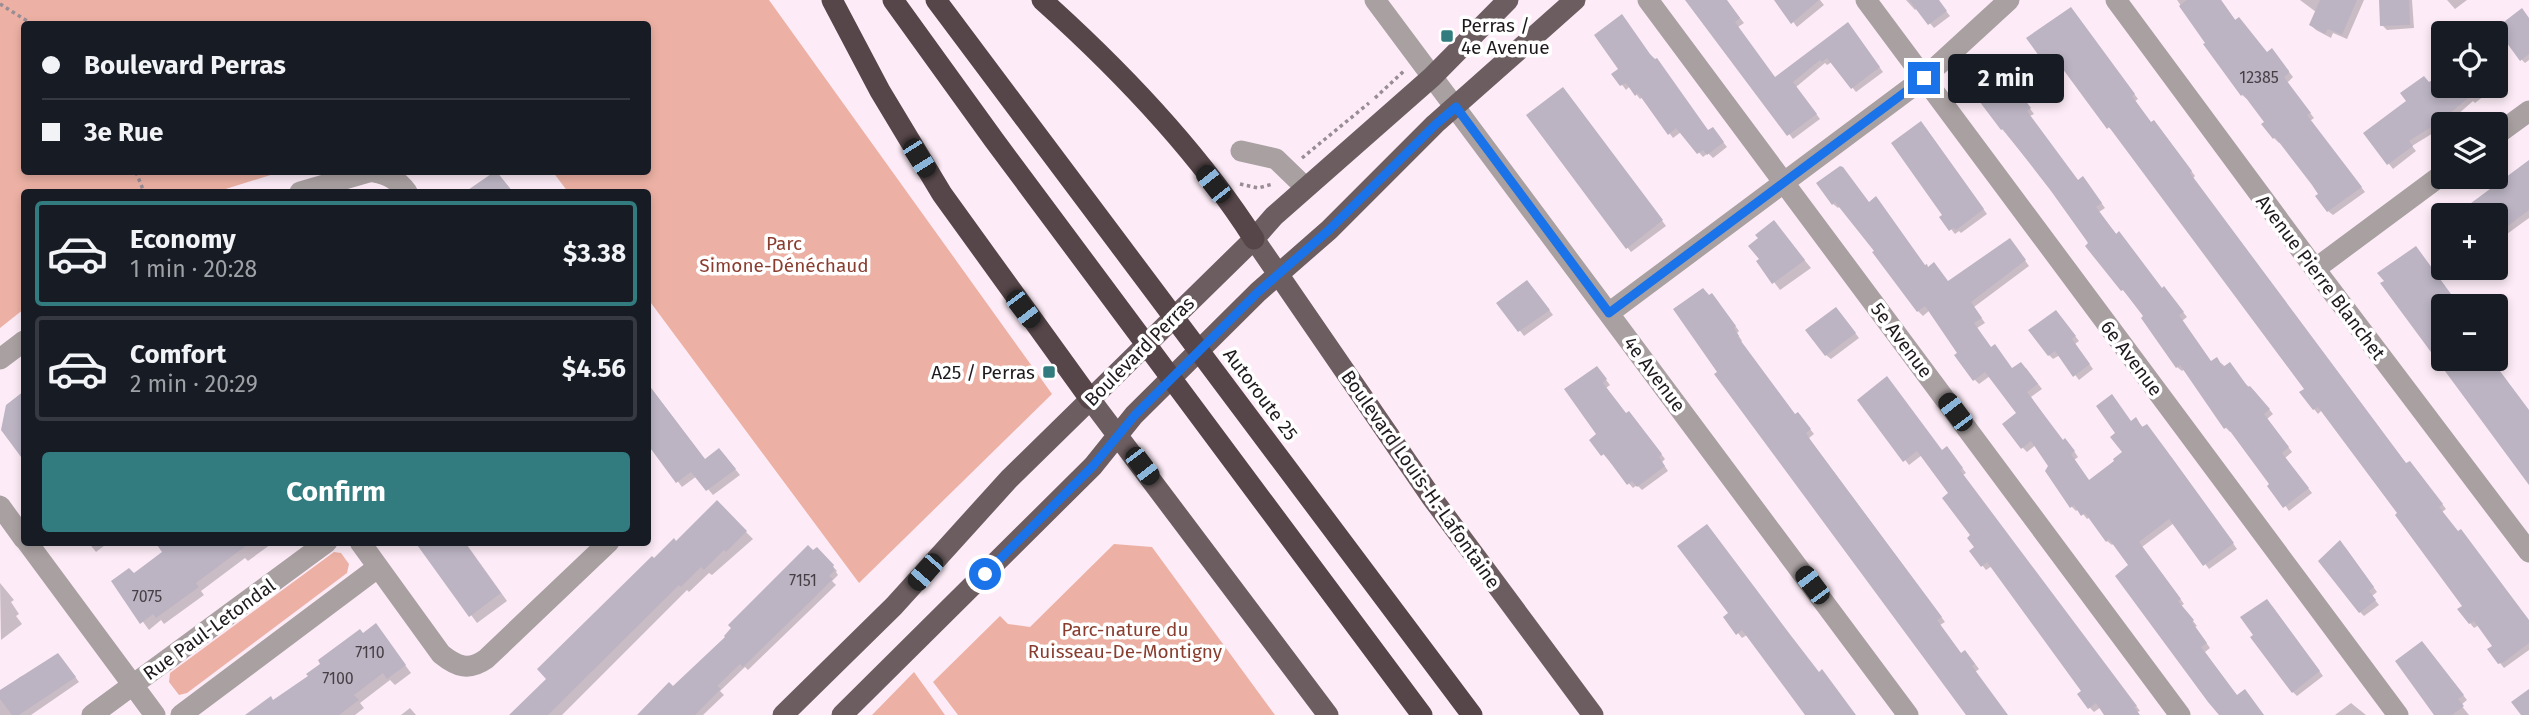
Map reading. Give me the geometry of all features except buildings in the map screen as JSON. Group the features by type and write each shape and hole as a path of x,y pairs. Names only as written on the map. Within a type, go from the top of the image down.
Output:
{"highway":[{"path":"832,0 880,91 942,194 1090,399"},
{"path":"893,0 1422,715"},
{"name":"Autoroute 25","path":"936,0 1472,715"},
{"path":"1042,0 1145,101 1254,239"}],"main road":[{"name":"Boulevard Perras","path":"783,715 887,612 1009,479 1090,399 1305,187 1432,77 1508,0"},
{"path":"842,715 1093,466 1135,415 1258,292 1329,230 1436,124 1575,0"},
{"name":"Boulevard Louis-H.-Lafontaine","path":"1254,239 1432,498 1592,715"},
{"path":"1090,399 1328,715"}],"street":[{"name":"4e Avenue","path":"1375,0 1908,715"},
{"name":"5e Avenue","path":"1648,0 2180,715"},
{"name":"6e Avenue","path":"1866,0 2398,715"},
{"path":"1609,313 1924,78 2009,0"},
{"name":"Avenue Pierre Blanchet","path":"2116,0 2529,552"},
{"path":"2508,126 2529,111"},
{"path":"1241,151 1276,159 1305,187"},
{"path":"311,189 361,175"},
{"path":"387,175 405,189"},
{"path":"2315,269 2431,183"},
{"path":"0,359 21,343"},
{"path":"0,506 21,534"},
{"path":"30,546 155,715"},
{"name":"Rue Paul-Letondal","path":"92,715 322,546"},
{"path":"363,546 441,654 453,664 464,667 476,666 486,659 605,546"},
{"path":"181,715 377,568"}],"path":[{"path":"0,4 27,21"},
{"path":"1304,156 1359,112 1404,70"},
{"path":"1253,194 1251,188 1266,187 1279,178"}],"green space":[{"name":"Parc Simone-Dénéchaud","path":"0,0 769,0 1052,394 859,583 651,303 651,189 566,189 555,175 651,175 651,21 21,21 21,175 270,175 226,189 21,189 21,311 0,328"},
{"name":"Parc-nature du Ruisseau-De-Montigny","path":"1114,544 1152,547 1275,715 958,715 933,682 1000,616 1008,624 1030,627"},
{"path":"334,552 341,553 349,564 347,573 187,693 179,695 169,682 170,673"},
{"path":"914,672 945,715 872,715"}],"place":[{"name":"Perras / 4e Avenue","path":"1447,36"},
{"name":"A25 / Perras","path":"1049,372"}],"route":[{"path":"985,574 1093,466 1135,415 1258,292 1329,230 1456,107 1609,313 1924,78"}]}
